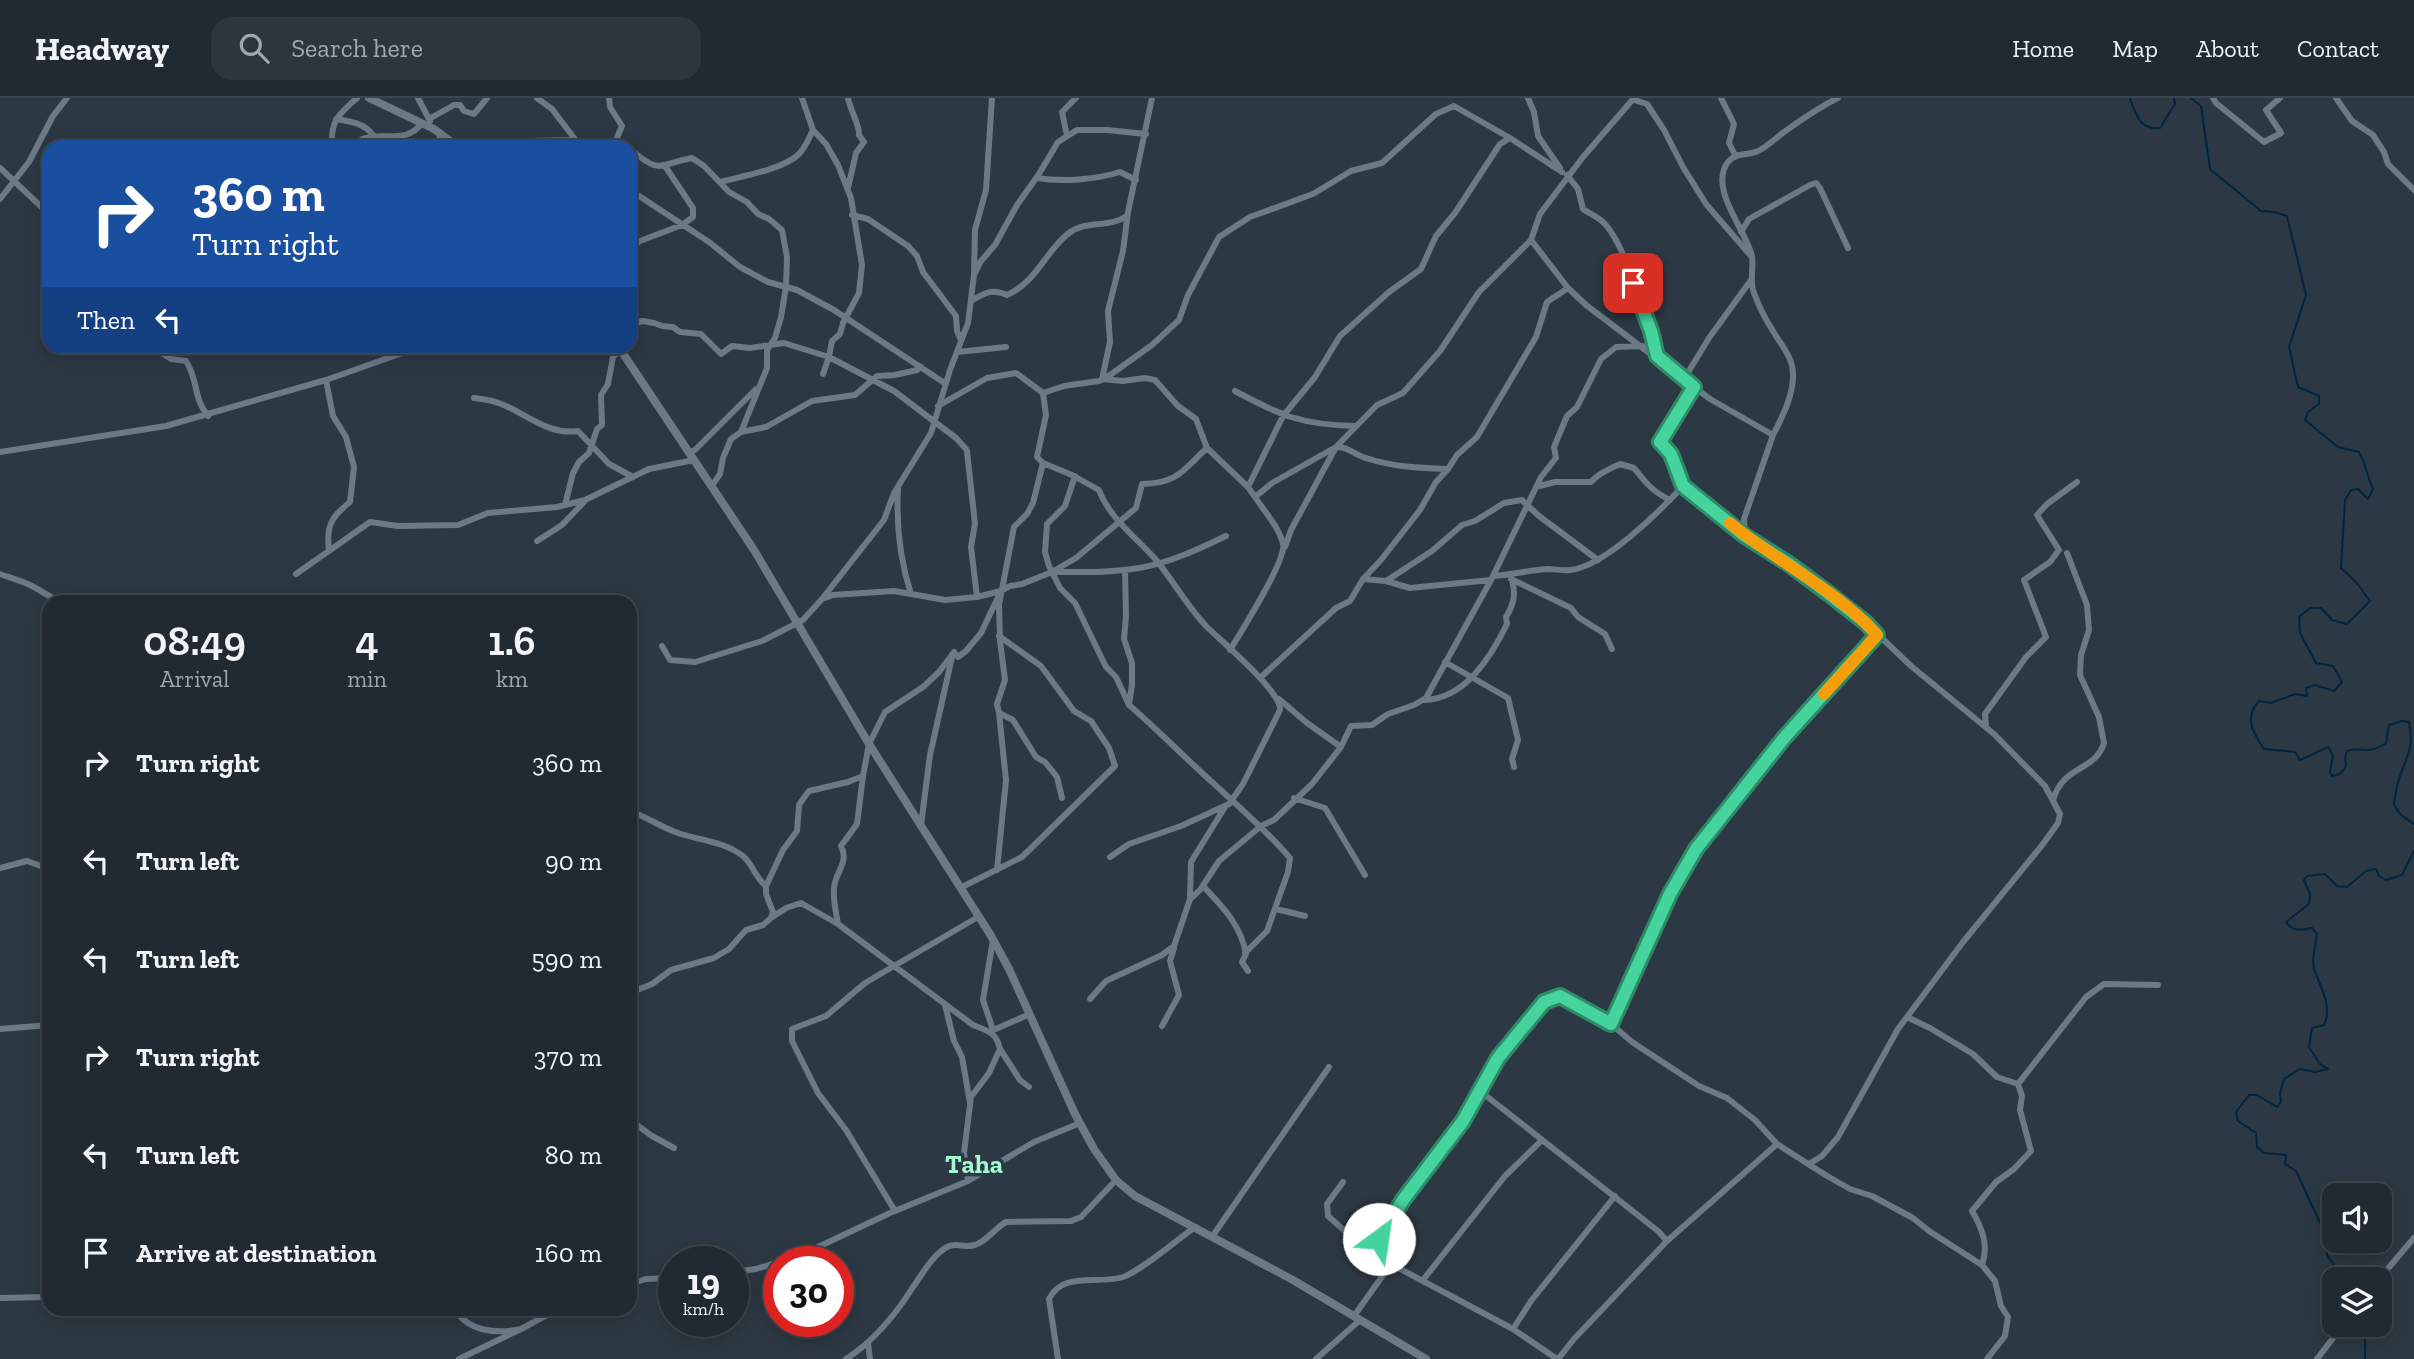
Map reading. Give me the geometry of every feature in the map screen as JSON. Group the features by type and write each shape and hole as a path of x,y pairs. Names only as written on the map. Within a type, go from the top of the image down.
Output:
{"street":[{"path":"0,199 16,181 60,105 67,98"},
{"path":"331,140 335,119 357,98"},
{"path":"369,98 426,121 449,140"},
{"path":"418,98 426,121"},
{"path":"362,140 373,135 404,136 416,132 426,121 454,104 474,114 487,98"},
{"path":"537,98 552,109 575,140"},
{"path":"609,98 610,107 622,127 617,139"},
{"path":"802,98 813,130 826,144 838,165 851,198 862,265 859,293 841,334 832,341 830,357 823,374"},
{"path":"805,107 808,98"},
{"path":"848,98 850,111 860,127 859,135 864,142 856,153 848,190"},
{"path":"662,646 670,660 695,662 762,641 798,623 821,599 884,520 899,487 931,433 968,323 974,275 975,230 986,190 992,98"},
{"path":"1067,136 1062,112 1076,98"},
{"path":"1102,379 1111,332 1108,311 1123,251 1127,216 1152,98"},
{"path":"1528,98 1538,136 1562,172"},
{"path":"1721,98 1734,124 1729,143 1735,155"},
{"path":"1684,379 1709,338 1751,280 1754,269 1752,257 1734,219 1721,177 1727,164 1735,155 1758,151 1838,98"},
{"path":"2213,98 2264,142 2281,133 2266,110 2280,98"},
{"path":"2336,98 2352,121 2373,135 2388,164 2414,190"},
{"path":"1230,650 1279,565 1291,530 1336,447 1377,405 1404,393 1440,351 1479,292 1531,240 1540,214 1583,157 1634,99 1647,104 1706,204 1752,257"},
{"path":"1102,379 1152,345 1179,320 1188,295 1219,237 1250,217 1313,194 1351,171 1382,163 1436,114 1454,106 1569,176 1577,189 1583,209 1605,224 1623,255 1651,331 1657,356"},
{"path":"335,119 354,122 370,130 373,135"},
{"path":"720,182 780,165 798,155 813,130"},
{"path":"974,275 1058,142 1077,130 1146,134"},
{"path":"437,131 438,140"},
{"path":"1248,487 1283,416 1315,377 1340,336 1389,292 1421,269 1436,236 1455,213 1500,144 1510,138"},
{"path":"637,156 643,161 665,166 692,158 738,198 782,230 787,257 786,287 775,338 767,350 767,368 741,432"},
{"path":"637,244 682,225 693,217 694,208 665,166"},
{"path":"0,168 42,208"},
{"path":"1036,178 1060,182 1120,172 1136,180"},
{"path":"1741,232 1749,219 1816,183 1847,248"},
{"path":"637,195 709,242 740,267 768,282 806,295 847,318 946,384"},
{"path":"852,215 868,219 908,246 923,272 956,316 961,340"},
{"path":"971,300 988,291 998,290 1007,295 1019,290 1068,233 1083,225 1103,224 1127,216"},
{"path":"1531,240 1568,288 1586,305 1657,356 1694,387 1773,435"},
{"path":"1745,536 1744,519 1773,435 1783,415 1793,376 1787,352 1770,328 1752,289 1751,280"},
{"path":"1260,678 1336,608 1350,601 1363,579 1420,510 1436,482 1491,416 1536,337 1547,302 1568,288"},
{"path":"637,322 643,321 673,327 680,332 701,334 721,354 732,346 750,348 783,343 830,357 894,391 956,438 966,450 975,524 971,547 977,597"},
{"path":"1190,899 1203,886 1219,861 1261,826 1273,820 1312,784 1341,747 1351,726 1372,726 1388,714 1426,698 1492,578 1541,477 1556,458 1554,447 1567,416 1577,407 1601,359 1616,347 1643,346"},
{"path":"957,352 1006,347"},
{"path":"163,354 171,359 186,361 195,375 198,404 208,416"},
{"path":"0,452 140,431 208,416 326,380 399,354"},
{"path":"565,505 573,473 592,447 597,429 602,425 601,395 608,384 615,354"},
{"path":"623,354 754,550 869,744 993,940 1080,1123 1116,1181 1136,1196 1293,1280 1426,1359"},
{"path":"711,487 720,474 731,439 741,432 766,427 812,401 851,397 877,376 921,368"},
{"path":"938,406 987,378 1016,373 1043,393 1046,415 1037,457 1042,463 1100,490 1103,501 1119,522 1158,562 1197,615 1278,699 1341,747"},
{"path":"1043,393 1102,379 1156,380 1178,406 1196,419 1206,448 1248,487 1285,547"},
{"path":"326,380 333,416 346,437 354,467 350,502 338,511 327,532 328,551"},
{"path":"296,574 370,522 398,526 458,525 488,513 565,505 585,500 649,469 691,456 760,386"},
{"path":"1694,387 1660,442 1671,454 1683,486 1745,536 1801,573 1866,623 1986,727 2030,768 2060,814 2051,833 1907,1017 1879,1061 1839,1137 1822,1156 1809,1164"},
{"path":"1235,391 1283,416 1318,425 1356,426"},
{"path":"474,398 505,405 531,421 564,433 578,431 609,464 633,477"},
{"path":"1255,498 1272,483 1336,447 1343,446 1364,458 1406,468 1448,469"},
{"path":"821,599 833,595 894,591 945,600 977,597 1022,584 1072,561 1136,508 1142,484 1164,483 1174,479 1206,448"},
{"path":"997,870 1006,780 997,704 1005,680 999,636 999,605 1014,527 1027,514 1033,503 1042,463"},
{"path":"1536,487 1555,482 1591,482 1598,474 1620,464 1634,468 1643,482 1670,500"},
{"path":"1075,477 1065,506 1047,524 1045,552 1060,588 1075,603 1106,667 1116,677 1129,705 1164,734 1261,826 1290,858 1288,872 1279,891 1276,909 1267,931 1245,953 1242,961 1248,971"},
{"path":"1986,727 1986,714 2026,657 2046,637 2024,580 2050,562 2059,550 2037,515 2047,504 2077,482"},
{"path":"1363,579 1387,581 1410,588 1510,577 1549,569 1571,570 1598,559 1631,538 1683,486"},
{"path":"899,487 897,514 902,566 911,594"},
{"path":"537,541 562,525 585,500"},
{"path":"1387,581 1432,551 1462,524 1475,521 1504,503 1522,500 1539,516 1598,559"},
{"path":"1052,572 1104,573 1125,570 1192,551 1226,536"},
{"path":"2053,800 2061,782 2095,759 2104,743 2099,717 2080,675 2081,655 2089,630 2087,605 2067,553"},
{"path":"1125,570 1124,639 1132,663 1129,705"},
{"path":"0,574 34,587 43,595"},
{"path":"1510,577 1571,608 1578,617 1605,634 1612,649"},
{"path":"1423,700 1435,700 1450,695 1487,659 1507,624 1506,617 1512,607 1515,591 1510,577"},
{"path":"954,652 958,657 981,633 1001,591"},
{"path":"1611,1024 1670,894 1696,849 1784,738 1877,635"},
{"path":"960,888 1023,857 1115,766 1109,748 1091,721 1074,711 1041,666 999,636"},
{"path":"838,924 834,886 844,862 845,853 841,846 857,824 869,744 885,712 923,687 954,652"},
{"path":"921,827 930,755 954,652"},
{"path":"1445,662 1508,698 1518,740 1512,759 1514,767"},
{"path":"1162,1026 1179,995 1170,961 1190,899 1191,862 1225,807 1233,800 1280,709 1278,699"},
{"path":"999,713 1013,720 1036,757 1045,762 1057,777 1062,798"},
{"path":"771,918 773,912 766,886 783,850 797,831 799,805 809,791 863,776"},
{"path":"1294,798 1325,807 1365,875"},
{"path":"1110,857 1129,844 1225,807"},
{"path":"637,814 676,832 726,847 743,856 757,878 766,886"},
{"path":"0,868 27,861 42,866"},
{"path":"1203,886 1228,913 1241,937 1245,953"},
{"path":"637,990 652,984 671,970 714,958 729,950 747,930 763,925 786,908 801,903 838,924 973,1025 991,1031 1030,1014"},
{"path":"1276,909 1306,916"},
{"path":"895,1211 846,1130 818,1093 792,1041 792,1029 826,1016 865,983 978,917"},
{"path":"993,940 984,1000 991,1031 1020,1080 1029,1087"},
{"path":"1090,999 1106,981 1162,956 1174,946"},
{"path":"2018,1084 2085,997 2104,984 2158,985"},
{"path":"1381,1257 1381,1233 1458,1128 1498,1058 1544,1002 1560,996 1611,1024 1632,1042 1699,1086 1727,1098 1755,1120 1777,1144 1850,1189 1872,1196 1913,1218 1982,1265 1995,1281 2001,1306 2008,1317 2005,1336 1987,1359"},
{"path":"944,1003 954,1041 962,1057 970,1103"},
{"path":"1907,1017 1973,1054 1997,1077 2018,1084"},
{"path":"0,1029 42,1026"},
{"path":"968,1181 964,1153 971,1097 989,1073 1000,1049"},
{"path":"1212,1237 1329,1067"},
{"path":"1982,1265 1985,1238 1972,1211 1996,1182 2014,1169 2031,1151 2020,1110 2022,1096 2018,1084"},
{"path":"1480,1091 1615,1196 1667,1241"},
{"path":"749,1270 801,1255 895,1211 968,1181 1034,1142 1080,1123"},
{"path":"637,1125 674,1148"},
{"path":"1423,1280 1505,1176 1542,1140"},
{"path":"1343,1182 1327,1204 1328,1216 1347,1233 1391,1264 1513,1329 1558,1359 1667,1241 1777,1144"},
{"path":"846,1359 868,1343 901,1305 927,1266 941,1251 954,1244 973,1245 1006,1222 1071,1221 1081,1217 1116,1181"},
{"path":"1513,1329 1531,1301 1615,1196"},
{"path":"1058,1359 1049,1299 1059,1285 1124,1277 1195,1227"},
{"path":"2389,1267 2414,1238"},
{"path":"1316,1359 1357,1318 1391,1264"},
{"path":"637,1282 658,1279"},
{"path":"0,1298 42,1297"},
{"path":"458,1316 476,1329 506,1332 521,1329"},
{"path":"459,1359 545,1316"},
{"path":"2317,1359 2334,1337"},
{"path":"868,1343 870,1359"}],"waterway":[{"path":"2130,98 2143,124 2153,128 2160,128 2175,104 2174,98"},
{"path":"2191,98 2201,106 2210,169 2261,211 2287,216 2306,295 2289,347 2298,387 2319,396 2319,404 2308,412 2305,420 2338,447 2359,452 2373,489 2368,499 2358,489 2351,490 2345,500 2341,568 2357,583 2370,601 2347,624 2332,620 2321,608 2310,608 2299,617 2300,633 2316,663 2333,666 2342,682 2334,691 2315,685 2306,688 2307,696 2295,694 2271,703 2259,701 2252,714 2252,726 2264,749 2295,752 2300,760 2328,747 2333,755 2330,772 2332,776 2340,774 2346,766 2347,751 2379,747 2386,743 2389,725 2409,722 2410,745 2394,805 2401,815 2414,824"},
{"path":"2336,1267 2327,1255 2323,1229 2296,1171 2285,1164 2286,1155 2264,1153 2257,1147 2256,1133 2238,1121 2236,1112 2249,1095 2257,1095 2277,1107 2281,1102 2280,1093 2284,1079 2300,1069 2315,1072 2328,1069 2320,1064 2309,1047 2312,1028 2324,1025 2327,1011 2325,997 2313,965 2317,934 2312,928 2294,929 2286,922 2309,904 2310,894 2304,880 2307,876 2325,874 2337,886 2347,887 2366,871 2376,869 2379,876 2386,880 2402,875 2414,851"},
{"path":"2365,1337 2365,1359"}],"slow traffic":[{"path":"1730,523 1828,593 1877,635 1824,694"}],"district":[{"name":"Taha","path":"974,1164"}],"route":[{"path":"1379,1239 1403,1200 1463,1121 1498,1058 1544,1002 1560,996 1611,1024 1670,894 1696,849 1784,738 1877,635 1828,593 1745,536 1683,486 1671,454 1660,442 1694,387 1657,356 1651,331 1633,283"}]}
